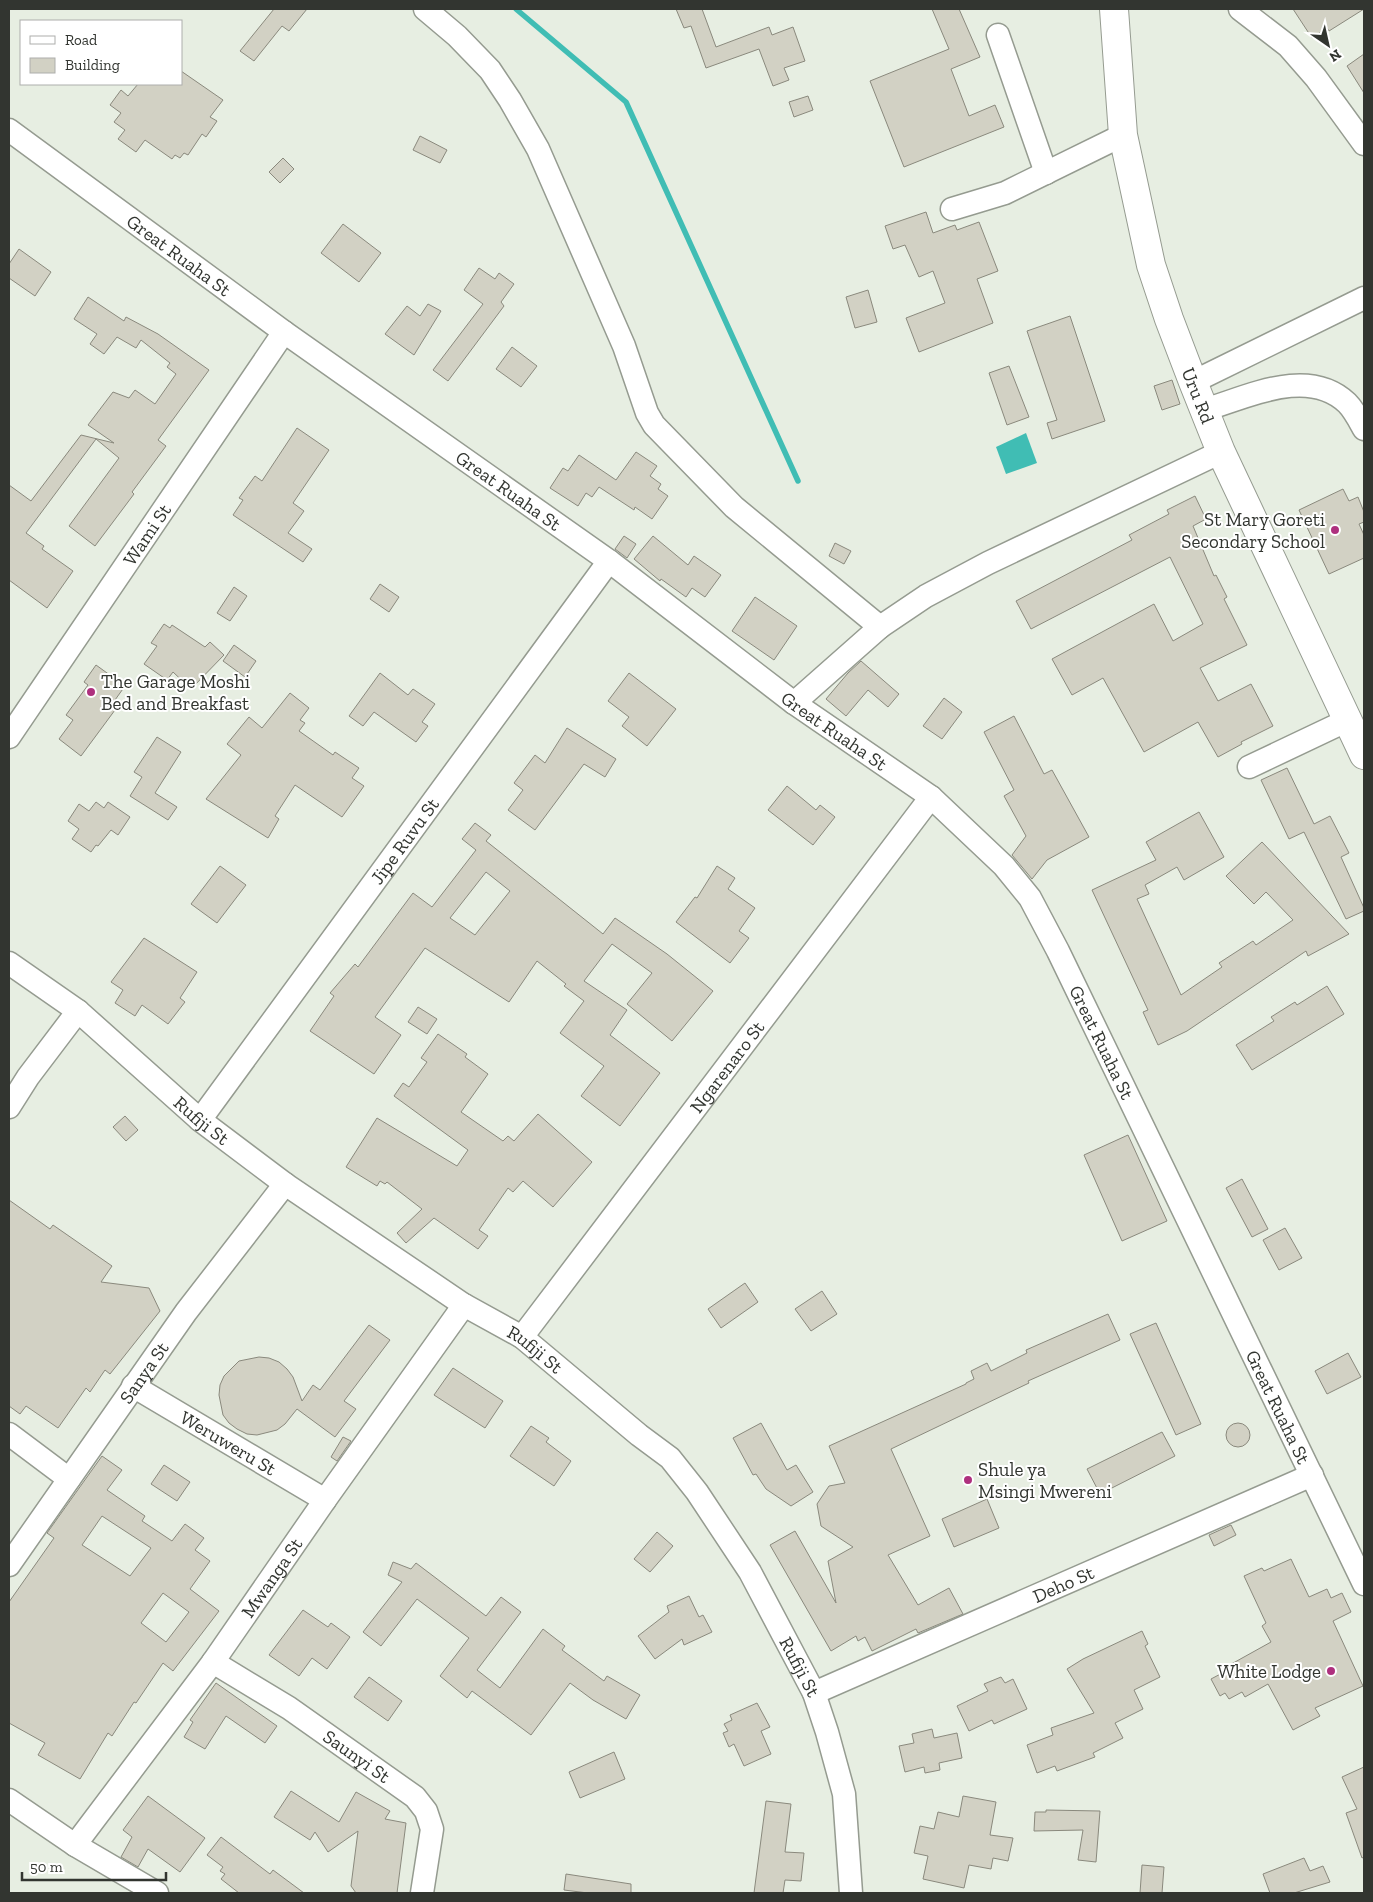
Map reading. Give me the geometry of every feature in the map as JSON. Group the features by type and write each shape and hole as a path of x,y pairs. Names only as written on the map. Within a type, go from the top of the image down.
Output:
{"street":[{"path":"425,9 457,36 490,70 510,100 538,149 624,346 646,413 654,425 734,507 880,626"},
{"name":"Uru Rd","path":"1114,9 1123,135 1151,265 1192,382 1221,452 1364,755"},
{"path":"1240,9 1293,52 1316,78 1364,144"},
{"path":"998,35 1046,173"},
{"name":"Great Ruaha St","path":"9,130 284,332 609,561 794,704 931,796 1004,866 1030,898 1058,951 1364,1584"},
{"path":"952,209 1005,193 1123,135"},
{"path":"1192,382 1364,298"},
{"name":"Wami St","path":"9,737 284,332"},
{"path":"1204,410 1288,384 1310,385 1332,392 1348,403 1364,429"},
{"path":"794,704 880,626 926,596 988,563 1221,452"},
{"name":"Jipe Ruvu St","path":"200,1120 609,561"},
{"path":"1249,767 1348,720"},
{"name":"Ngarenaro St","path":"522,1338 931,796"},
{"name":"Rufiji St","path":"9,963 78,1011 200,1120 285,1184 464,1305 522,1338 639,1435 670,1458 692,1485 750,1572 814,1694 827,1732 844,1794 851,1893"},
{"path":"9,1107 28,1077 78,1011"},
{"name":"Sanya St","path":"9,1565 186,1312 285,1184"},
{"name":"Mwanga St","path":"75,1845 213,1662 325,1500 464,1305"},
{"name":"Weruweru St","path":"133,1386 325,1500"},
{"path":"9,1434 69,1479"},
{"name":"Deho St","path":"814,1694 1312,1475"},
{"name":"Saunyi St","path":"213,1662 289,1708 415,1797 426,1810 432,1829 422,1893"},
{"path":"9,1800 75,1845 157,1893"}],"water":[{"path":"1026,433 1037,463 1006,474 996,447"}],"building":[{"path":"274,9 307,9 289,31 282,26 254,61 240,51"},
{"path":"676,9 702,9 716,47 769,27 772,35 793,27 805,61 784,68 789,80 773,86 759,49 706,68 691,26 684,28"},
{"path":"932,9 959,9 980,57 951,69 969,116 995,105 1004,127 904,167 870,81 949,49"},
{"path":"1293,9 1364,9 1329,31 1327,28 1312,38"},
{"path":"1364,54 1364,93 1347,66"},
{"path":"182,72 223,100 210,117 217,121 206,137 202,134 188,155 184,153 180,158 175,155 172,159 145,140 136,152 118,139 125,130 114,122 121,113 110,105 121,90 128,96 137,85 182,85"},
{"path":"808,96 813,110 794,117 789,102"},
{"path":"420,136 447,150 440,163 413,150"},
{"path":"283,158 294,169 280,183 269,172"},
{"path":"926,212 933,233 955,225 957,230 979,222 998,271 977,279 993,323 919,352 906,318 945,303 933,271 919,277 905,245 893,249 885,226"},
{"path":"343,224 381,253 359,282 321,253"},
{"path":"19,249 51,272 35,296 9,278 9,264"},
{"path":"479,268 495,279 499,273 514,284 501,302 504,306 448,381 433,370 483,304 464,290"},
{"path":"868,290 877,322 855,328 846,297"},
{"path":"88,297 124,321 126,317 158,334 209,370 158,440 166,446 132,492 134,494 95,546 69,526 119,458 96,439 26,533 44,546 42,549 73,571 47,608 9,580 9,485 31,501 81,435 114,443 88,425 113,392 129,398 135,390 155,404 176,374 167,367 170,363 141,340 136,348 117,337 104,354 90,344 97,334 74,319"},
{"path":"428,304 441,311 414,355 385,334 407,306 420,316"},
{"path":"1070,316 1105,421 1052,439 1047,423 1057,420 1027,331"},
{"path":"512,347 537,366 521,387 496,369"},
{"path":"1009,366 1029,417 1007,425 989,373"},
{"path":"1172,380 1180,404 1162,410 1154,386"},
{"path":"297,428 329,450 293,503 304,511 288,533 312,549 303,562 233,515 243,500 239,498 255,476 262,481"},
{"path":"636,452 657,466 650,476 661,484 658,489 668,496 652,519 635,507 634,510 599,487 592,497 586,493 578,506 550,488 563,468 568,471 579,455 616,480"},
{"name":"St Mary Goreti Secondary School","path":"1343,489 1349,501 1358,497 1364,512 1364,522 1359,524 1364,535 1364,558 1329,574 1299,510"},
{"path":"1195,496 1206,519 1193,526 1214,576 1216,575 1227,597 1224,599 1247,645 1200,668 1218,701 1251,684 1273,726 1241,742 1242,744 1218,757 1198,722 1144,752 1103,678 1072,695 1052,659 1154,604 1173,641 1203,624 1170,557 1031,629 1016,601 1132,540 1129,535 1169,514 1167,510"},
{"path":"624,536 636,544 627,558 615,549"},
{"path":"653,536 688,565 694,556 721,575 705,597 692,588 686,597 661,579 660,581 634,559"},
{"path":"835,543 851,551 844,564 829,556"},
{"path":"380,584 399,597 389,612 370,599"},
{"path":"234,587 247,596 230,621 217,613"},
{"path":"755,597 797,626 774,660 732,631"},
{"path":"164,624 170,628 172,625 205,647 210,642 224,655 191,689 173,672 167,680 144,664 157,646 151,643"},
{"path":"234,645 256,661 245,677 223,661"},
{"path":"861,661 899,694 888,707 868,690 846,716 826,699"},
{"path":"96,665 125,686 110,707 115,710 81,756 59,739 73,720 66,715 88,685 84,682"},
{"path":"380,673 408,695 413,689 435,704 422,722 428,726 416,742 374,712 363,726 349,716"},
{"path":"629,673 676,709 647,746 622,726 629,717 608,701"},
{"path":"290,693 309,708 300,720 305,723 299,731 333,755 335,752 359,768 352,778 364,786 342,817 295,785 275,816 279,819 268,838 206,799 241,755 227,744 249,717 262,728"},
{"path":"944,698 962,712 942,739 923,726"},
{"path":"1014,716 1044,774 1052,770 1089,837 1047,860 1032,879 1012,855 1026,836 1004,796 1014,790 984,732"},
{"path":"567,728 616,759 605,777 584,764 535,830 508,810 523,790 514,783 535,755 545,763"},
{"path":"157,737 181,752 155,793 177,807 168,820 130,796 142,777 134,772"},
{"path":"1287,768 1314,824 1330,816 1349,853 1341,857 1364,911 1346,919 1304,832 1289,839 1261,780"},
{"path":"787,786 816,810 820,805 835,817 813,845 768,810"},
{"path":"96,802 104,808 108,802 130,817 118,835 111,830 91,852 72,839 79,829 68,821 79,804 89,811"},
{"path":"1199,812 1224,857 1184,880 1177,867 1145,885 1149,894 1137,899 1181,995 1222,967 1219,963 1253,941 1256,945 1293,920 1266,892 1254,904 1226,876 1262,842 1349,934 1308,956 1306,951 1187,1031 1158,1045 1143,1012 1148,1010 1092,890 1156,860 1146,842"},
{"path":"475,823 491,835 486,841 603,934 615,918 667,954 713,991 672,1041 627,1004 652,973 612,944 584,981 627,1010 610,1035 660,1073 620,1126 581,1096 604,1066 560,1033 584,1001 564,986 566,984 537,961 509,1002 425,948 375,1017 401,1035 374,1074 310,1031 334,996 330,993 355,964 358,967 413,893 432,907 476,850 462,839","holes":["486,872 510,891 475,935 450,918"]},
{"path":"220,866 246,885 217,923 191,904"},
{"path":"717,866 735,878 728,889 755,908 739,931 749,938 730,963 676,922 695,897 697,898"},
{"path":"144,938 197,972 180,998 185,1002 168,1024 142,1005 135,1016 115,1003 123,990 111,982"},
{"path":"1327,986 1344,1014 1252,1070 1236,1045 1274,1021 1271,1017 1295,1002 1297,1005"},
{"path":"418,1007 437,1019 427,1034 408,1022"},
{"path":"438,1034 467,1054 465,1057 488,1074 461,1112 503,1141 508,1136 514,1141 538,1114 592,1162 553,1207 523,1181 513,1192 508,1188 479,1230 488,1236 478,1249 434,1218 406,1243 397,1233 422,1209 387,1182 385,1184 380,1181 377,1186 346,1167 377,1118 457,1166 468,1150 394,1096 403,1083 409,1087 427,1062 421,1058"},
{"path":"125,1116 138,1130 126,1141 113,1127"},
{"path":"1128,1135 1167,1221 1122,1241 1084,1155"},
{"path":"1242,1179 1268,1229 1252,1237 1226,1188"},
{"path":"9,1200 50,1229 53,1225 112,1266 101,1282 149,1288 160,1311 110,1374 105,1370 90,1392 86,1388 58,1428 26,1406 20,1414 9,1406"},
{"path":"1285,1228 1302,1258 1279,1270 1263,1240"},
{"path":"745,1283 758,1302 721,1328 708,1309"},
{"path":"822,1291 837,1314 811,1331 795,1309"},
{"path":"1108,1314 1120,1340 1028,1381 1029,1383 891,1449 930,1536 888,1555 918,1605 949,1588 963,1614 918,1633 916,1629 872,1651 865,1637 858,1641 856,1636 831,1651 770,1545 795,1531 836,1603 828,1561 853,1547 821,1526 817,1504 829,1486 845,1483 829,1446 966,1384 974,1379 971,1371 987,1363 991,1371 1027,1353 1026,1350"},
{"path":"1156,1323 1201,1424 1176,1435 1130,1334"},
{"path":"369,1325 390,1340 344,1401 356,1409 335,1437 297,1409 285,1424 277,1430 257,1435 247,1434 237,1429 223,1415 219,1395 220,1385 224,1376 239,1361 259,1357 279,1362 293,1377 302,1401 313,1385 320,1390"},
{"path":"1348,1353 1361,1377 1327,1394 1315,1371"},
{"path":"453,1368 503,1401 485,1428 434,1395"},
{"path":"761,1423 787,1470 796,1465 813,1492 791,1506 766,1489 756,1474 753,1475 733,1438"},
{"path":"1238,1423 1247,1426 1250,1435 1247,1444 1238,1447 1229,1444 1226,1435 1229,1426"},
{"path":"531,1426 549,1438 546,1442 571,1461 554,1486 510,1456"},
{"path":"1162,1432 1175,1456 1100,1494 1087,1469"},
{"path":"343,1437 351,1441 337,1461 331,1457"},
{"path":"102,1456 122,1470 107,1490 145,1516 142,1521 172,1541 185,1524 204,1538 195,1550 210,1561 190,1589 219,1611 173,1671 163,1663 112,1736 108,1733 80,1779 38,1755 45,1743 9,1723 9,1602 54,1538 47,1533","holes":["102,1516 151,1548 130,1576 82,1545","163,1593 189,1612 166,1642 141,1623"]},
{"path":"164,1465 190,1482 177,1501 151,1484"},
{"path":"987,1499 999,1528 954,1547 942,1519"},
{"path":"1231,1525 1236,1535 1214,1546 1209,1535"},
{"path":"657,1532 673,1546 650,1572 634,1559"},
{"path":"1291,1559 1309,1597 1327,1589 1331,1598 1342,1593 1351,1612 1333,1621 1363,1686 1315,1708 1320,1716 1293,1730 1268,1684 1245,1697 1242,1692 1229,1699 1225,1693 1220,1696 1211,1679 1228,1670 1226,1667 1271,1642 1262,1626 1266,1623 1244,1576 1262,1568 1264,1571"},
{"path":"393,1562 411,1569 416,1563 486,1616 501,1597 521,1612 477,1670 500,1688 543,1629 565,1646 562,1650 604,1681 607,1676 640,1695 626,1719 593,1700 570,1683 531,1735 472,1691 467,1698 440,1676 469,1638 417,1599 381,1646 363,1632 402,1582 388,1575"},
{"path":"689,1596 699,1617 703,1615 712,1632 684,1645 682,1639 655,1659 638,1636 669,1612 667,1606"},
{"path":"303,1610 328,1627 331,1623 350,1637 327,1669 312,1658 299,1676 269,1655"},
{"path":"1142,1631 1148,1644 1145,1646 1160,1677 1134,1690 1143,1709 1115,1723 1123,1738 1093,1753 1095,1757 1057,1771 1055,1766 1037,1773 1027,1745 1053,1735 1051,1728 1094,1713 1067,1669 1083,1659"},
{"path":"369,1677 402,1701 388,1721 354,1697"},
{"path":"1001,1677 1005,1683 1013,1679 1027,1709 994,1724 992,1720 969,1731 957,1706 988,1691 984,1684"},
{"path":"216,1683 277,1726 265,1743 226,1716 205,1749 184,1737 193,1722 190,1720"},
{"path":"757,1703 770,1727 761,1731 771,1754 744,1766 734,1744 729,1747 723,1733 728,1731 724,1724 732,1720 730,1715"},
{"path":"932,1729 934,1738 957,1733 962,1758 939,1763 940,1770 925,1773 924,1767 905,1772 899,1746 914,1743 912,1734"},
{"path":"614,1752 625,1779 580,1798 569,1772"},
{"path":"1364,1767 1364,1857 1362,1858 1346,1813 1357,1809 1342,1777"},
{"path":"291,1791 339,1822 356,1792 390,1811 385,1819 406,1823 397,1893 356,1893 351,1886 358,1831 328,1852 315,1832 310,1840 274,1817"},
{"path":"148,1796 205,1838 180,1872 148,1849 138,1867 121,1857 132,1837 123,1830"},
{"path":"963,1796 996,1802 990,1835 1013,1838 1008,1861 993,1858 991,1869 969,1865 964,1888 923,1879 928,1856 914,1853 920,1826 934,1829 938,1812 959,1817"},
{"path":"766,1801 791,1804 785,1852 804,1853 801,1881 785,1880 783,1893 754,1893"},
{"path":"1046,1810 1100,1811 1096,1862 1078,1860 1083,1830 1034,1831 1035,1812 1046,1812"},
{"path":"221,1837 270,1874 273,1870 304,1893 239,1893 221,1879 225,1874 220,1871 223,1867 207,1855"},
{"path":"1304,1858 1310,1871 1323,1866 1330,1882 1294,1893 1270,1893 1263,1874"},
{"path":"1142,1865 1164,1867 1162,1893 1140,1893"},
{"path":"566,1874 631,1884 631,1893 588,1893 564,1890"}],"waterway":[{"path":"516,9 626,102 798,481"}],"place":[{"name":"St Mary Goreti Secondary School","path":"1335,530"},
{"name":"The Garage Moshi Bed and Breakfast","path":"91,692"},
{"name":"Shule ya Msingi Mwereni","path":"968,1480"},
{"name":"White Lodge","path":"1331,1671"}]}
